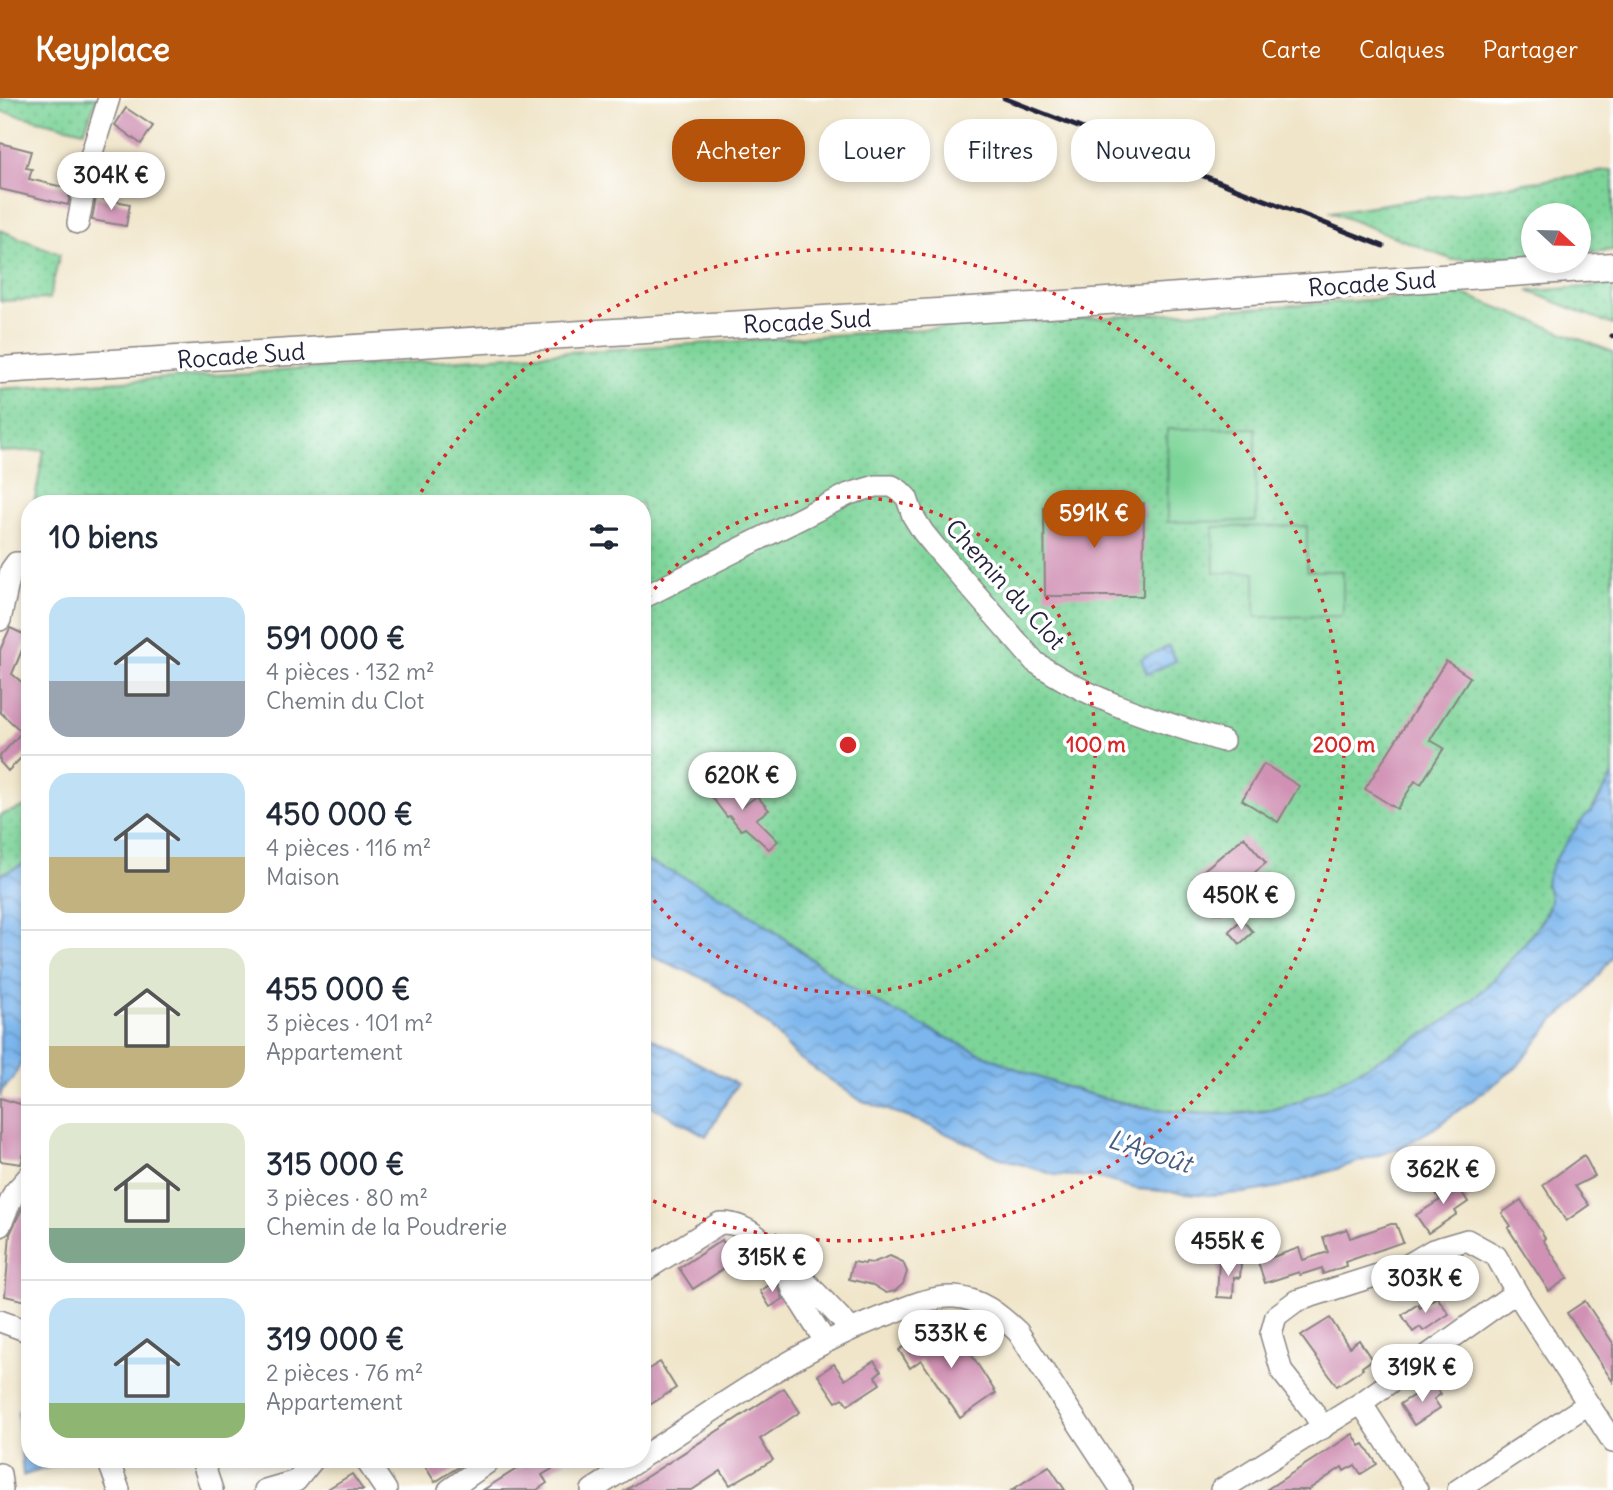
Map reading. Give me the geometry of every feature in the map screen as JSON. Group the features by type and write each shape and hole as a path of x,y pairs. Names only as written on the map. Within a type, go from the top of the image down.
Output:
{"main road":[{"name":"Rocade Sud","path":"0,370 1049,305 1613,266"}],"street":[{"path":"78,223 90,159 109,98"},
{"name":"Chemin du Clot","path":"651,594 860,489 891,496 913,516 943,557 1035,662 1088,692 1128,710 1223,741"},
{"path":"0,620 8,578 21,565"},
{"path":"0,1226 14,1193 21,1185"},
{"path":"651,1266 720,1223 731,1223 747,1229 773,1250 850,1328"},
{"path":"1323,1427 1282,1372 1270,1334 1276,1316 1296,1301 1406,1266 1433,1250 1467,1240 1496,1256 1613,1442"},
{"path":"783,1263 794,1292 825,1341"},
{"path":"651,1451 808,1350 850,1328 930,1299 954,1297 979,1302 1000,1315 1018,1332 1122,1490"},
{"path":"1221,1490 1361,1404 1509,1297 1520,1298"},
{"path":"0,1321 21,1329"},
{"path":"1361,1404 1418,1490"},
{"path":"1458,1490 1588,1404"},
{"path":"111,1468 119,1490"},
{"path":"205,1468 212,1490"},
{"path":"265,1490 296,1481 308,1468"},
{"path":"371,1468 386,1490"},
{"path":"449,1490 479,1468"},
{"path":"592,1490 625,1468"},
{"path":"0,1474 2,1490"}],"green space":[{"path":"0,98 97,98 84,131 0,111"},
{"path":"1613,170 1613,250 1591,252 1591,203 1521,203 1521,256 1453,260 1331,212"},
{"path":"0,230 60,254 49,299 0,301"},
{"path":"1613,285 1613,325 1528,291"},
{"path":"1463,294 1613,352 1613,775 1545,885 1550,900 1531,935 1507,965 1455,1015 1340,1082 1281,1107 1217,1114 1167,1110 1115,1101 1012,1068 916,1024 841,981 747,912 709,890 651,863 651,495 36,495 44,450 0,452 0,389"},
{"path":"1255,428 1256,521 1168,522 1167,429"},
{"path":"1307,526 1307,571 1343,571 1343,616 1255,617 1255,572 1214,573 1213,527"},
{"path":"21,808 21,865 0,875 0,815"}],"water":[{"path":"1169,646 1176,661 1147,674 1141,659"},
{"name":"L'Agoût","path":"1613,775 1613,956 1580,999 1554,1020 1516,1068 1436,1127 1400,1148 1285,1186 1245,1193 1209,1195 1137,1189 1095,1177 1055,1175 998,1157 921,1122 860,1100 796,1056 770,1027 719,988 651,956 651,863 737,906 872,1000 962,1045 1045,1080 1133,1105 1177,1112 1221,1114 1265,1111 1316,1093 1405,1045 1442,1023 1476,997 1526,942 1544,917 1550,902 1546,883 1551,867 1585,816 1592,811"},
{"path":"21,865 21,1063 13,1079 2,1090 0,1098 0,875"},
{"path":"651,1038 737,1084 706,1136 651,1106"},
{"path":"18,1411 21,1411 21,1450"},
{"path":"22,1468 47,1468 23,1476"}],"building":[{"path":"126,108 153,126 141,144 115,125"},
{"path":"0,143 31,151 26,168 32,169 29,179 71,189 68,205 0,189"},
{"path":"96,197 130,204 126,226 92,220"},
{"path":"1144,503 1143,596 1045,596 1044,507"},
{"path":"10,628 21,633 21,653 12,674 21,682 21,731 0,712 0,650"},
{"path":"1446,661 1470,677 1430,740 1444,748 1421,784 1415,781 1397,809 1365,789"},
{"path":"21,733 21,758 8,771 0,762 0,756"},
{"path":"1264,764 1299,786 1278,822 1242,800"},
{"path":"721,777 742,807 757,796 769,810 756,819 778,841 769,849 745,828 741,830 730,816 727,817 705,788"},
{"path":"1244,837 1266,863 1224,899 1222,913 1215,913 1208,907 1210,900 1193,879"},
{"path":"1239,922 1244,922 1253,932 1240,944 1229,931"},
{"path":"0,1098 21,1104 21,1164 0,1161"},
{"path":"1584,1155 1595,1176 1575,1186 1589,1205 1566,1221 1543,1185"},
{"path":"1453,1178 1468,1202 1455,1211 1457,1214 1428,1233 1416,1215 1440,1200 1434,1190"},
{"path":"1521,1200 1568,1278 1549,1291 1508,1228 1511,1226 1502,1213"},
{"path":"21,1211 21,1300 5,1296 10,1234"},
{"path":"1396,1224 1403,1242 1345,1262 1346,1266 1323,1274 1322,1268 1265,1283 1258,1262 1299,1248 1303,1260 1328,1252 1323,1237 1347,1229 1350,1238"},
{"path":"722,1240 735,1261 693,1289 679,1268"},
{"path":"890,1256 903,1262 907,1272 903,1284 895,1291 886,1293 873,1285 849,1279 853,1262 872,1263"},
{"path":"1219,1260 1241,1262 1240,1278 1234,1277 1233,1298 1217,1297"},
{"path":"776,1281 783,1299 770,1307 760,1291"},
{"path":"1437,1297 1449,1314 1423,1331 1420,1327 1413,1332 1402,1315 1418,1304 1420,1308"},
{"path":"1585,1301 1613,1343 1613,1382 1567,1313"},
{"path":"1330,1318 1349,1347 1359,1340 1372,1360 1337,1386 1301,1336"},
{"path":"930,1329 941,1345 958,1334 996,1393 960,1418 921,1360 910,1368 899,1350"},
{"path":"874,1361 881,1371 875,1376 880,1384 848,1405 843,1398 836,1402 818,1375 834,1364 845,1380"},
{"path":"660,1362 676,1388 651,1404 651,1368"},
{"path":"1433,1383 1441,1394 1434,1399 1440,1408 1414,1425 1400,1404"},
{"path":"784,1388 800,1412 760,1439 773,1460 730,1485 721,1471 692,1490 626,1490"},
{"path":"1353,1434 1360,1446 1364,1444 1377,1464 1361,1474 1355,1465 1344,1471 1342,1467 1308,1490 1266,1490"},
{"path":"1049,1466 1065,1490 1012,1490"},
{"path":"426,1468 457,1468 435,1482"},
{"path":"518,1468 554,1468 542,1475 547,1483 537,1490 483,1490"},
{"path":"352,1474 363,1490 326,1490"}],"railway":[{"path":"1004,98 1383,246"}]}
